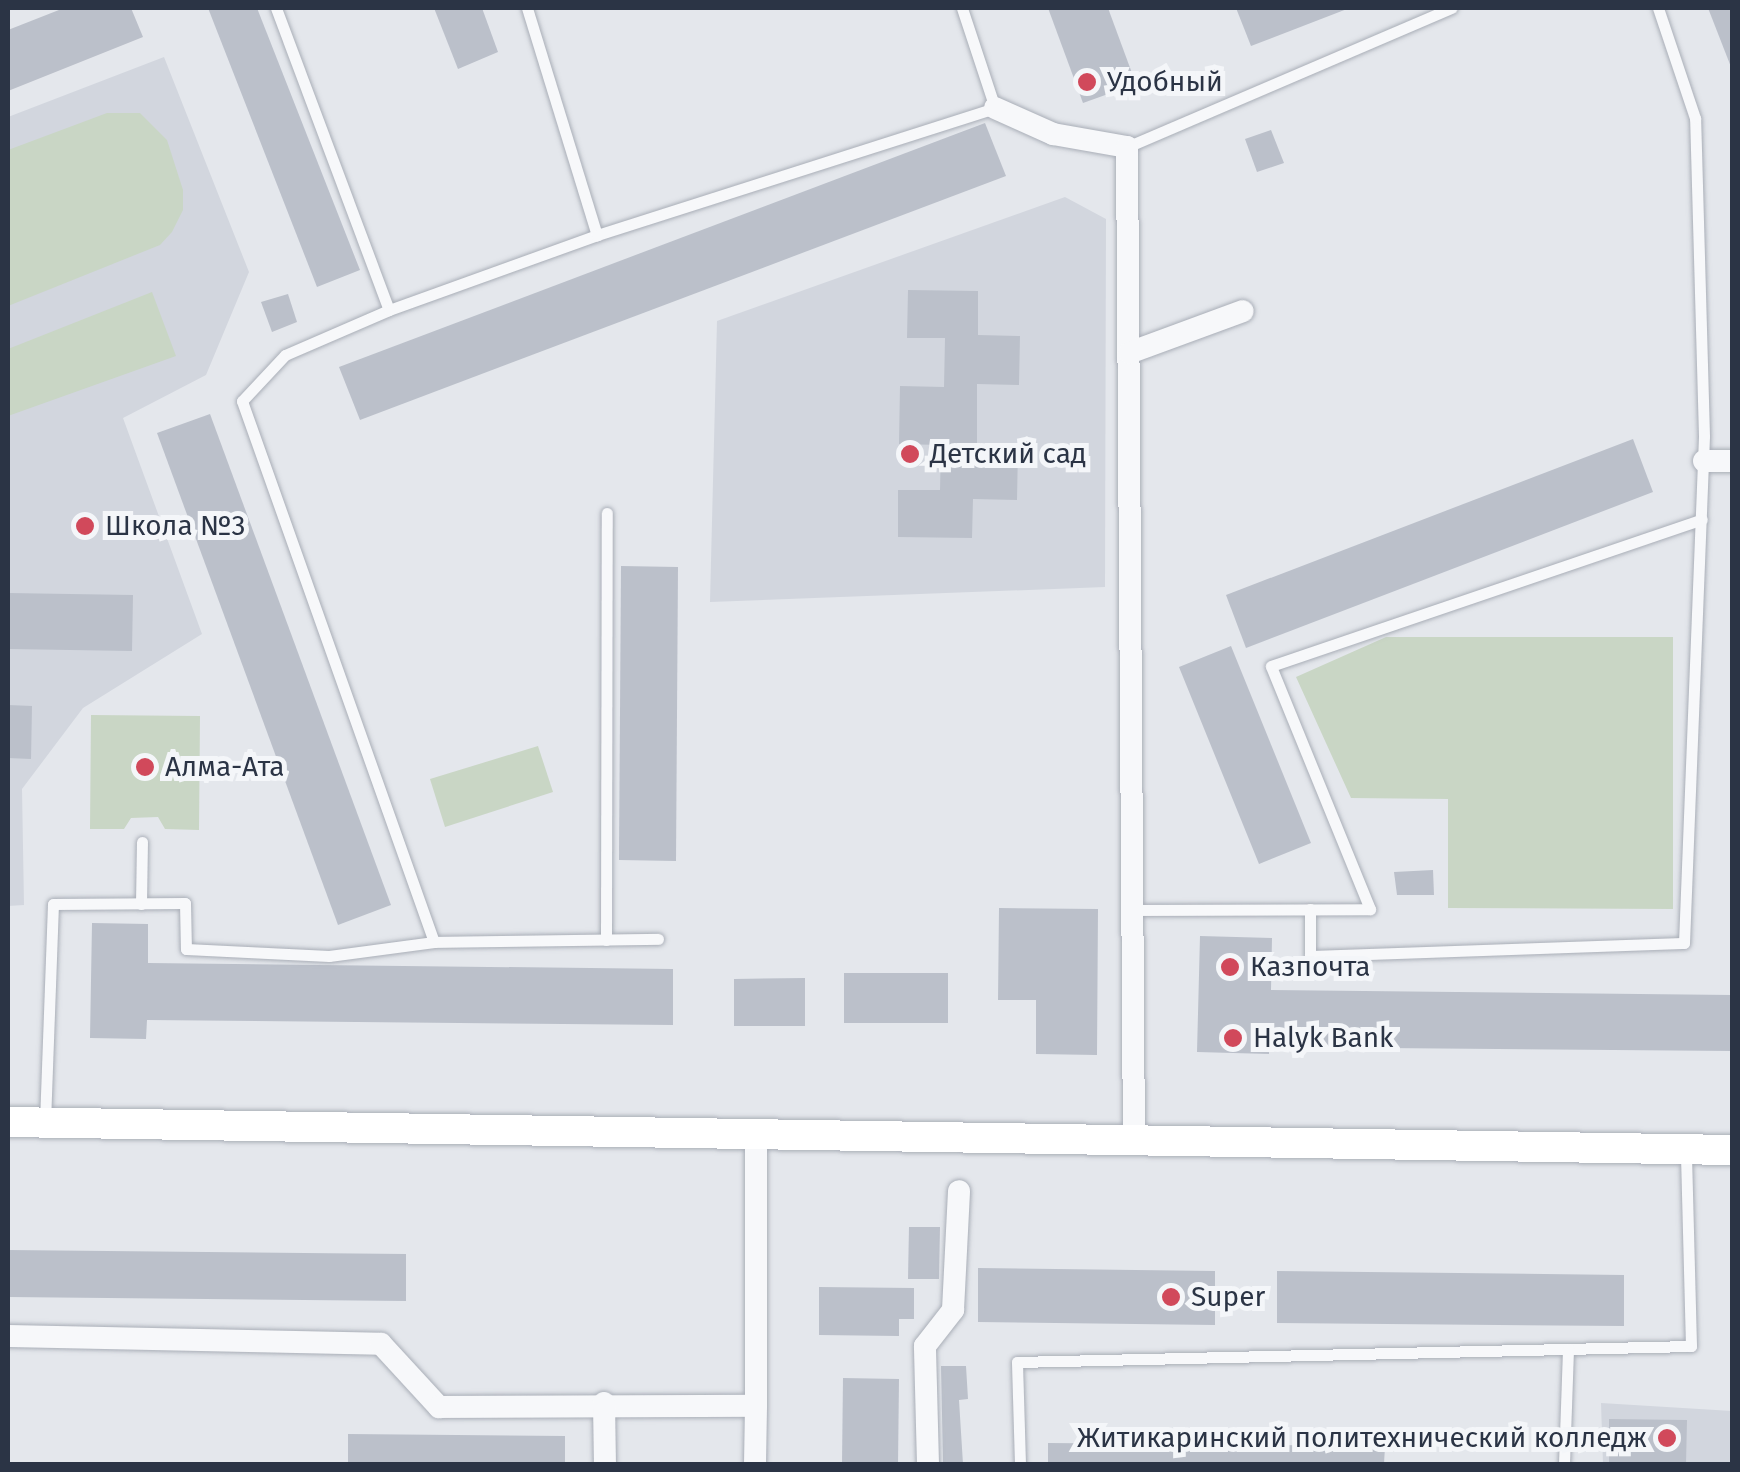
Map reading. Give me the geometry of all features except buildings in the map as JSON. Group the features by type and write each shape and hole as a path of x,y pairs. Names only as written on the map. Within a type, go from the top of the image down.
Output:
{"street":[{"path":"995,108 1052,134 1127,147 1136,910 1134,1141"},
{"path":"1129,352 1243,310"},
{"path":"1704,462 1732,461"},
{"path":"8,1122 1732,1150"},
{"path":"755,1464 756,1135"},
{"path":"928,1464 924,1346 952,1310 959,1191"},
{"path":"8,1336 381,1344 439,1407 604,1403 756,1406"},
{"path":"604,1403 605,1464"}],"lane":[{"path":"276,8 389,310"},
{"path":"527,8 597,235"},
{"path":"434,942 242,401 285,355 389,310 597,235 995,108 962,8"},
{"path":"1127,147 1452,8"},
{"path":"1310,909 1310,956 1684,942 1704,462 1695,118 1658,8"},
{"path":"606,940 607,513"},
{"path":"1136,910 1370,909 1272,666 1702,519"},
{"path":"140,904 142,842"},
{"path":"46,1122 53,904 185,903 186,949 329,956 434,942 658,939"},
{"path":"1020,1464 1018,1362 1692,1346 1686,1151"},
{"path":"1564,1464 1568,1349"}],"shaded area":[{"name":"Школа №3","path":"164,57 249,272 206,375 123,418 202,634 83,708 22,789 24,905 8,906 8,117"},
{"name":"Детский сад","path":"1065,197 1106,219 1105,587 710,602 717,321"},
{"name":"Житикаринский политехнический колледж","path":"1601,1403 1732,1411 1732,1464 1603,1464"}],"green space":[{"path":"107,113 140,113 167,140 183,190 183,210 172,232 160,245 8,306 8,150"},
{"path":"152,292 176,356 8,416 8,349"},
{"path":"1386,637 1673,637 1673,909 1448,908 1448,799 1351,798 1296,677"},
{"name":"Алма-Ата","path":"91,715 200,716 199,830 165,829 158,817 131,818 124,829 90,829"},
{"path":"538,746 553,792 445,827 430,779"}],"place":[{"name":"Удобный","path":"1087,82"},
{"name":"Детский сад","path":"910,454"},
{"name":"Школа №3","path":"85,526"},
{"name":"Алма-Ата","path":"145,767"},
{"name":"Казпочта","path":"1230,967"},
{"name":"Halyk Bank","path":"1233,1038"},
{"name":"Super","path":"1171,1297"},
{"name":"Житикаринский политехнический колледж","path":"1667,1438"}]}
